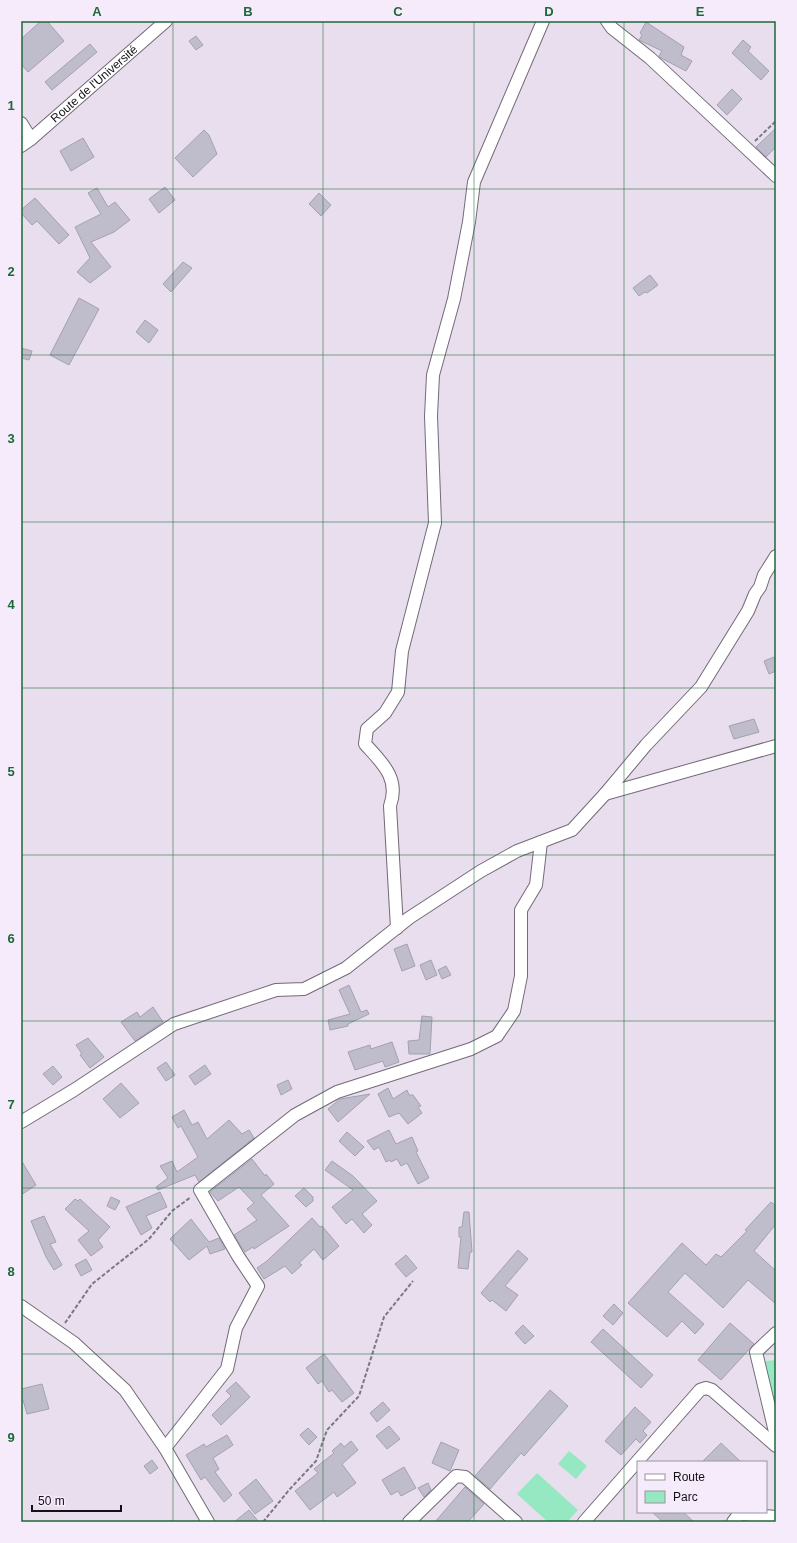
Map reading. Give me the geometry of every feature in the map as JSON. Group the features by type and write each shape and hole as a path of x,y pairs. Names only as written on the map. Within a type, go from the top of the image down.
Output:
{"street":[{"name":"Route de l'Université","path":"26,143 166,21"},
{"path":"398,928 390,806 393,798 391,774 366,744 367,729 385,713 398,692 402,651 435,522 430,416 433,375 454,299 469,222 474,182 543,21"},
{"path":"607,21 612,28 650,58 776,176"},
{"path":"21,123 26,143"},
{"path":"21,1122 74,1090 174,1024 276,990 304,989 346,968 409,918 481,871 517,850 572,830 605,794 646,745 701,687 748,611 755,594 760,587 764,575 776,556"},
{"path":"605,794 776,746"},
{"path":"165,1448 227,1369 236,1328 258,1286 238,1256 200,1190 295,1115 337,1092 471,1049 497,1036 514,1011 521,976 521,910 536,885 541,842"},
{"path":"21,1306 74,1343 125,1390 165,1448 208,1522"},
{"path":"776,1333 756,1352 776,1436"},
{"path":"638,1461 700,1390 706,1388 712,1390 776,1446"},
{"path":"584,1522 637,1462"},
{"path":"409,1522 456,1476 465,1478 516,1522"},
{"path":"733,1522 740,1514 776,1517"}],"path":[{"path":"747,148 776,121"},
{"path":"60,1333 68,1317 92,1284 149,1239 172,1211 200,1190"},
{"path":"263,1522 288,1490 316,1461 327,1430 359,1396 384,1317 413,1281"}],"green space":[{"path":"776,1360 776,1424 756,1362"},
{"path":"569,1451 587,1466 576,1479 558,1464"},
{"path":"537,1473 578,1510 567,1522 548,1522 517,1494"}],"building":[{"path":"41,21 47,21 64,41 28,72 21,64 21,39"},
{"path":"646,22 684,47 681,55 692,61 686,71 661,58 659,56 662,51 639,40 642,35 640,33"},
{"path":"196,36 203,45 196,50 189,41"},
{"path":"743,40 751,47 748,51 769,71 761,80 732,53"},
{"path":"90,44 97,52 52,90 45,82"},
{"path":"732,89 742,99 727,115 717,105"},
{"path":"776,128 776,147 766,157 756,147"},
{"path":"204,130 209,135 217,154 193,177 175,158"},
{"path":"83,138 94,157 71,171 60,151"},
{"path":"165,187 175,200 159,213 149,199"},
{"path":"97,188 108,207 115,202 130,220 114,232 91,242 111,267 90,283 77,272 90,258 75,227 101,214 88,193"},
{"path":"319,193 331,205 321,216 309,204"},
{"path":"35,198 69,235 59,244 37,221 32,225 21,213 21,210"},
{"path":"183,262 192,268 171,292 163,284"},
{"path":"650,275 658,285 647,293 645,292 639,296 633,288"},
{"path":"79,298 99,309 69,365 50,355"},
{"path":"145,320 158,330 149,343 136,332"},
{"path":"21,348 32,351 29,360 21,358"},
{"path":"774,657 776,671 769,674 764,661"},
{"path":"754,719 759,732 734,739 729,726"},
{"path":"407,944 415,966 402,971 394,949"},
{"path":"431,960 437,975 426,980 420,965"},
{"path":"446,966 451,975 442,979 438,970"},
{"path":"349,985 361,1012 367,1010 369,1014 348,1024 348,1026 330,1030 328,1020 350,1014 339,990"},
{"path":"153,1007 163,1022 135,1041 121,1022 137,1012 140,1017"},
{"path":"422,1016 432,1017 430,1054 409,1054 408,1041 419,1040"},
{"path":"88,1038 104,1057 90,1068 80,1055 82,1054 76,1045"},
{"path":"392,1042 399,1062 385,1067 383,1061 355,1070 348,1052 370,1045 371,1049"},
{"path":"166,1062 175,1075 166,1081 157,1068"},
{"path":"205,1065 211,1074 195,1085 189,1076"},
{"path":"53,1066 62,1077 53,1085 43,1074"},
{"path":"288,1080 292,1089 281,1095 277,1085"},
{"path":"121,1083 139,1103 120,1118 103,1099"},
{"path":"388,1088 393,1099 407,1090 409,1095 413,1095 421,1106 418,1107 422,1113 408,1124 399,1113 389,1117 378,1094"},
{"path":"370,1094 338,1122 328,1109 340,1099"},
{"path":"184,1110 192,1125 198,1122 207,1139 229,1120 242,1134 249,1130 254,1138 199,1182 195,1175 158,1190 156,1187 168,1178 160,1166 172,1161 177,1172 198,1157 181,1126 178,1128 172,1117"},
{"path":"389,1130 396,1144 412,1137 418,1151 416,1152 429,1178 418,1184 407,1163 401,1166 397,1159 391,1162 390,1160 386,1162 379,1147 374,1150 367,1141"},
{"path":"347,1132 364,1147 355,1156 339,1141"},
{"path":"252,1159 265,1176 266,1174 274,1184 261,1195 289,1226 254,1249 253,1247 245,1252 234,1235 257,1220 247,1209 254,1203 239,1187 218,1201 210,1192"},
{"path":"21,1160 36,1185 21,1195"},
{"path":"332,1161 353,1176 377,1201 362,1214 372,1225 364,1233 352,1219 346,1224 332,1207 353,1190 325,1170"},
{"path":"304,1188 313,1197 313,1201 306,1207 295,1196"},
{"path":"160,1192 167,1207 146,1216 152,1228 141,1235 126,1207"},
{"path":"111,1197 120,1201 115,1210 107,1206"},
{"path":"75,1199 78,1201 80,1199 110,1227 98,1240 103,1247 91,1256 78,1240 89,1231 65,1209"},
{"path":"771,1202 776,1206 776,1224 754,1251 776,1271 776,1304 748,1280 723,1308 685,1273 668,1292 704,1324 695,1334 682,1321 667,1337 628,1303 682,1243 706,1265 716,1254 721,1257 747,1231 745,1230"},
{"path":"464,1212 469,1212 472,1252 470,1252 468,1269 458,1268 461,1237 459,1237 459,1227 462,1227"},
{"path":"44,1216 56,1242 50,1244 62,1265 54,1270 46,1257 31,1221"},
{"path":"312,1218 320,1227 322,1226 339,1246 323,1260 314,1249 299,1263 302,1265 292,1274 285,1266 264,1279 257,1268 267,1261"},
{"path":"191,1219 209,1242 219,1238 225,1249 210,1254 207,1246 189,1260 170,1239"},
{"path":"518,1250 528,1259 505,1286 518,1295 506,1311 492,1300 490,1302 481,1293"},
{"path":"406,1255 417,1268 406,1277 395,1264"},
{"path":"86,1259 92,1270 81,1276 75,1265"},
{"path":"614,1304 623,1313 613,1325 603,1316"},
{"path":"730,1323 754,1344 721,1380 698,1360"},
{"path":"523,1325 534,1336 525,1344 515,1333"},
{"path":"603,1329 653,1375 641,1388 591,1342"},
{"path":"324,1354 354,1393 342,1402 332,1390 329,1392 322,1381 318,1384 306,1368"},
{"path":"236,1382 250,1397 221,1425 212,1415 231,1396 226,1391"},
{"path":"42,1384 49,1409 27,1414 23,1400 21,1401 21,1389"},
{"path":"550,1390 568,1406 524,1456 521,1453 490,1489 475,1476"},
{"path":"383,1402 390,1410 377,1422 370,1413"},
{"path":"635,1407 651,1422 643,1431 647,1435 640,1443 636,1439 621,1455 605,1441"},
{"path":"389,1426 400,1439 387,1449 376,1436"},
{"path":"308,1428 317,1437 309,1445 300,1435"},
{"path":"227,1435 233,1445 213,1458 219,1469 215,1472 232,1495 224,1502 205,1477 201,1480 186,1455 204,1444 206,1447"},
{"path":"351,1441 358,1450 342,1464 356,1483 337,1497 334,1492 310,1510 295,1491 318,1473 314,1469 334,1453 332,1451 341,1443 344,1447"},
{"path":"441,1442 459,1450 450,1471 432,1463"},
{"path":"721,1443 740,1461 703,1461"},
{"path":"152,1460 158,1468 150,1474 144,1466"},
{"path":"404,1467 416,1488 401,1496 398,1491 391,1495 382,1480"},
{"path":"256,1479 273,1501 255,1514 239,1493"},
{"path":"428,1483 431,1490 424,1497 418,1488"},
{"path":"465,1487 484,1504 468,1522 435,1522"},
{"path":"249,1510 259,1522 234,1522"},
{"path":"653,1513 684,1513 694,1522 663,1522"}]}
